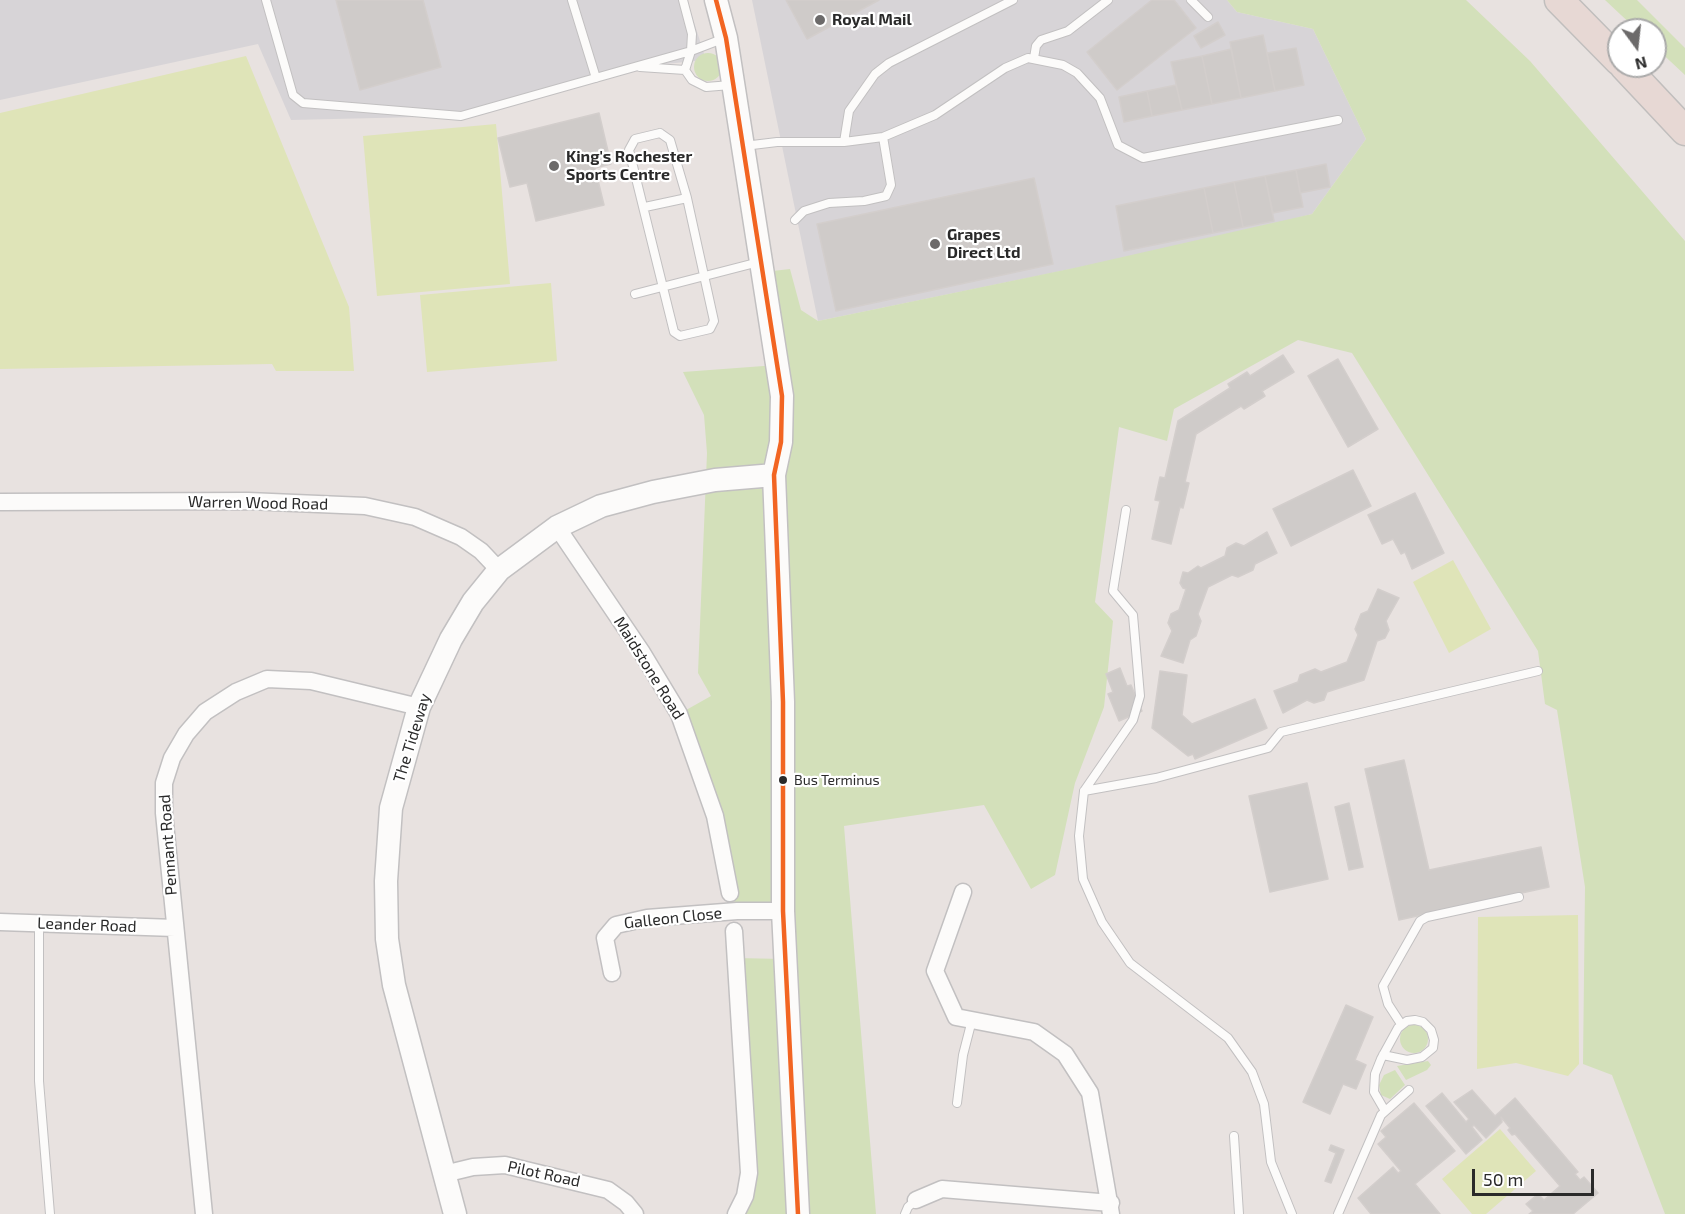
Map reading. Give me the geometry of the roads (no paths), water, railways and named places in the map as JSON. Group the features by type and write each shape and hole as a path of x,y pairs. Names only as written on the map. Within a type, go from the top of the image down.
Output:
{"highway":[{"path":"1559,0 1607,49"},
{"path":"1635,78 1685,131"}],"main road":[{"path":"716,0 726,38 734,85 763,261 782,396 781,442 774,475 783,702 783,912 798,1214"},
{"name":"The Tideway","path":"455,1214 394,985 387,939 386,881 391,808 419,707 450,639 472,602 499,570 556,527 601,506 644,494 715,480 774,475"}],"street":[{"name":"Warren Wood Road","path":"0,502 248,501 365,506 403,513 460,537 481,551 499,570"},
{"name":"Maidstone Road","path":"556,527 647,660 679,714 715,816 730,893"},
{"name":"Pennant Road","path":"204,1214 164,813 164,783 172,758 186,734 206,712 237,692 267,679 311,681 419,707"},
{"path":"916,1200 942,1189 1111,1208 1090,1093 1065,1054 1034,1032 956,1017 935,971 963,892"},
{"name":"Galleon Close","path":"612,973 606,938 616,925 647,918 737,912 783,912"},
{"name":"Leander Road","path":"0,922 175,928"},
{"path":"734,931 749,1173 745,1196 736,1214"},
{"name":"Pilot Road","path":"444,1174 473,1167 505,1165 608,1190 626,1203 635,1214"}],"lane":[{"path":"266,0 293,95 303,103 461,116 691,51 726,38"},
{"path":"572,0 596,78"},
{"path":"683,0 692,34 691,51 685,70"},
{"path":"844,142 849,111 875,74 889,63 1013,0"},
{"path":"1034,58 1036,46 1041,40 1068,31 1108,0"},
{"path":"1191,0 1208,17"},
{"path":"744,146 777,142 844,142 882,137 935,115 1015,62 1034,58 1063,65 1081,76 1102,102 1118,145 1143,158 1338,120"},
{"path":"634,67 685,70"},
{"path":"685,70 692,80 706,87 734,85"},
{"path":"660,133 670,140 687,198 714,321 710,329 680,336 674,332 645,207 630,145 636,139 660,133"},
{"path":"795,220 804,211 818,206 886,196 891,185 882,137"},
{"path":"645,207 687,198"},
{"path":"635,294 763,261"},
{"path":"1126,510 1113,591 1133,615 1140,696 1133,720 1084,791 1079,836 1083,879 1091,901 1114,942 1130,963 1228,1038 1252,1072 1264,1104 1271,1162 1292,1214"},
{"path":"1084,791 1156,778 1268,748 1281,732 1538,671"},
{"path":"1401,1024 1388,1004 1383,986 1420,921 1427,917 1519,897"},
{"path":"39,924 39,1081 50,1214"},
{"path":"957,1103 963,1054 972,1020"},
{"path":"1383,1055 1415,1060 1428,1054 1432,1048 1434,1035 1428,1025 1415,1020 1401,1024 1383,1055 1375,1074 1374,1085 1384,1111"},
{"path":"1338,1214 1384,1111 1409,1090"},
{"path":"1234,1136 1239,1214"},
{"path":"905,1214 908,1207 916,1200"}],"place":[{"name":"Royal Mail","path":"820,20"},
{"name":"King's Rochester Sports Centre","path":"554,166"},
{"name":"Grapes Direct Ltd","path":"935,244"},
{"name":"Bus Terminus","path":"783,780"}]}
